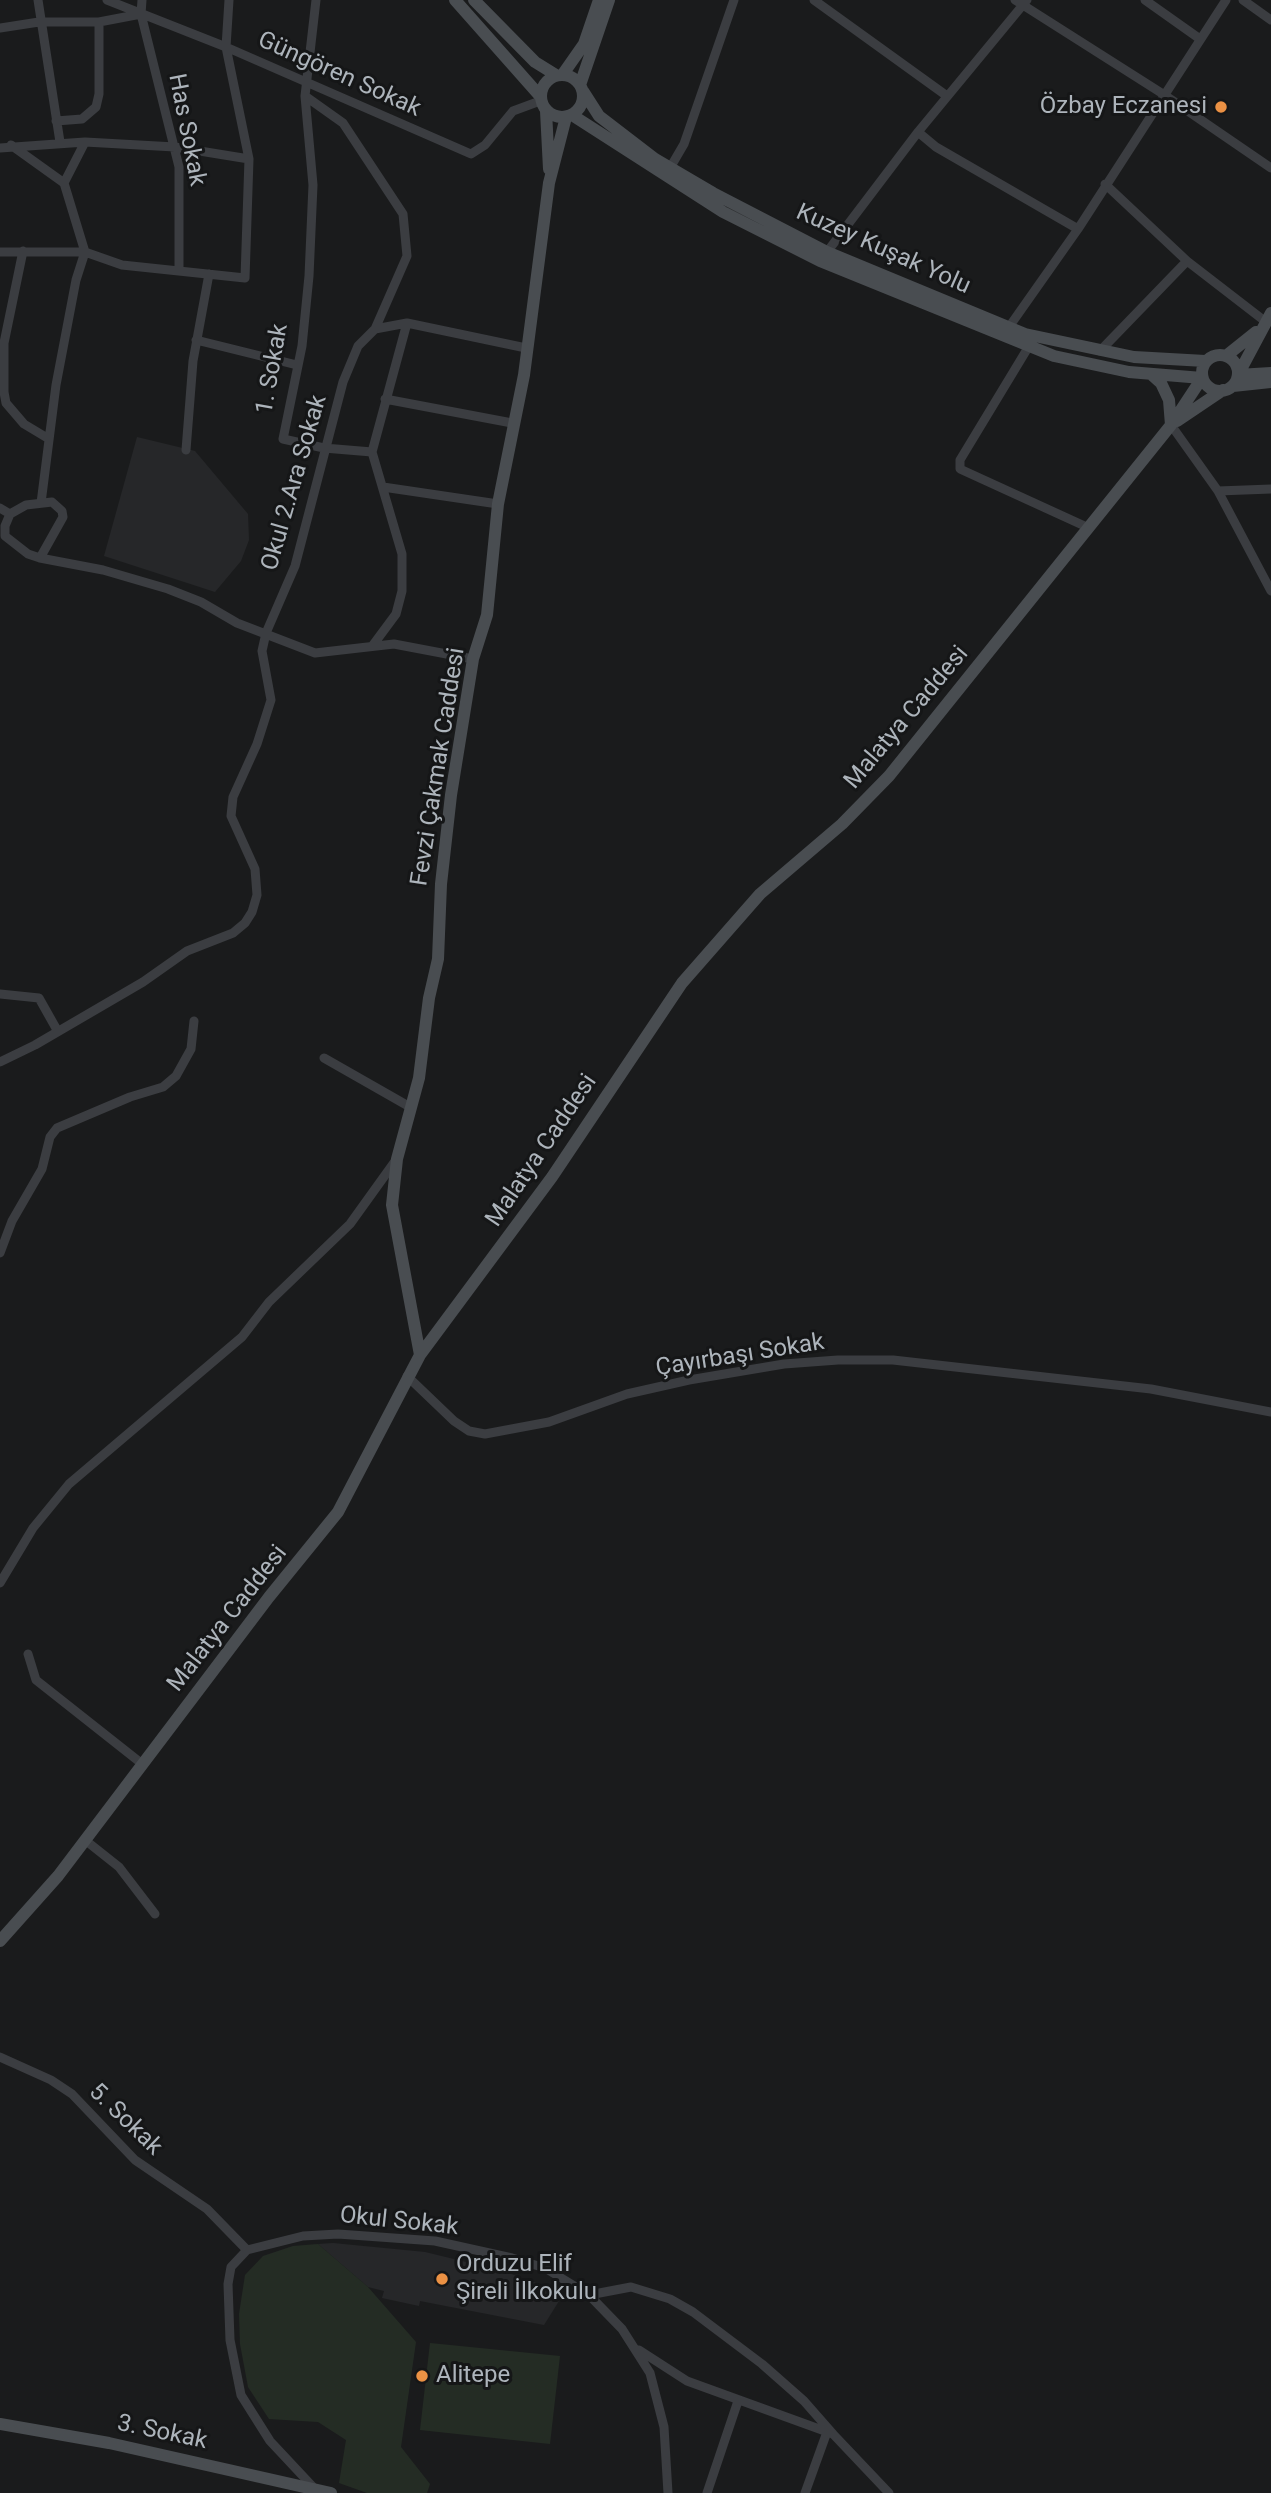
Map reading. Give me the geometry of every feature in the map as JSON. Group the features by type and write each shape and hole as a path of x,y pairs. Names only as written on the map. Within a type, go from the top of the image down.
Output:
{"street":[{"path":"38,0 39,22 60,142"},
{"name":"Güngören Sokak","path":"107,0 226,47 471,154 485,145 513,111 542,103"},
{"name":"Has Sokak","path":"142,0 141,14 175,147 181,184 179,270"},
{"path":"0,252 85,252 122,265 245,278 250,216 249,159 226,47 229,0"},
{"name":"1. Sokak","path":"316,0 304,96 313,185 309,276 297,365 283,439 324,448"},
{"path":"456,0 555,117 569,116"},
{"path":"474,0 535,62 582,88"},
{"path":"550,183 542,103 548,79 559,74 587,37 600,0"},
{"path":"550,183 569,116 581,105 582,88 609,0"},
{"path":"814,0 947,96"},
{"path":"1145,0 1200,39"},
{"path":"1009,327 1078,229 1226,0"},
{"path":"1243,0 1271,20"},
{"path":"670,168 684,144 734,1"},
{"path":"823,257 1022,2 1271,168"},
{"path":"0,28 39,22 99,22 141,14"},
{"path":"56,121 82,119 96,107 99,94 99,22"},
{"name":"Kuzey Kuşak Yolu","path":"582,88 599,116 670,168 823,257 1009,327 1100,351 1165,360 1205,361"},
{"name":"Okul 2.Ara Sokak","path":"0,1062 35,1045 143,982 187,951 233,933 245,923 252,912 257,895 255,869 232,816 231,807 271,700 262,651 266,633 295,566 324,448 351,360 358,346 375,330 407,256 402,214 343,123 304,96"},
{"name":"Kuzey Kuşak Yolu","path":"569,116 723,212 1029,346 1094,365 1151,374 1202,378"},
{"path":"918,132 936,147 1078,229"},
{"path":"0,148 11,145 85,142 175,147 249,159"},
{"path":"64,183 85,142"},
{"path":"11,145 64,183 85,252 76,280 41,503"},
{"name":"Fevzi Çakmak Caddesi","path":"421,1355 393,1205 397,1158 419,1078 429,998 438,959 446,839 473,659 487,615 498,504 524,375 550,183"},
{"path":"1105,184 1187,261 1268,317"},
{"path":"23,251 4,343 4,392 6,402 24,424 49,439"},
{"path":"1100,351 1187,261"},
{"path":"186,450 197,340 209,274"},
{"path":"1171,425 1231,383 1268,317"},
{"path":"1226,356 1268,317"},
{"path":"373,645 396,614 402,591 402,554 383,487 374,467 372,452 407,323"},
{"path":"375,330 407,323 526,348"},
{"path":"197,340 297,365"},
{"path":"1029,346 960,460 960,469 964,474 1089,528"},
{"path":"1171,425 1202,378 1205,361 1215,355 1226,356 1235,363 1231,383"},
{"path":"1202,378 1210,388 1265,373 1247,355"},
{"path":"1151,374 1161,383 1169,400 1171,425 1218,491 1268,580 1271,591"},
{"path":"1231,383 1271,382"},
{"path":"385,399 512,424"},
{"name":"Malatya Caddesi","path":"0,1941 85,1840 141,1763 338,1512 407,1376 551,1177 682,983 760,894 842,824 889,776 1171,425"},
{"path":"324,448 372,452"},
{"path":"383,487 498,504"},
{"path":"1218,491 1271,489"},
{"path":"40,558 63,517 58,506 52,502 26,506 10,514 5,526 5,536 19,549 40,558 103,570 168,589 315,653 394,644 473,659"},
{"path":"0,508 10,514"},
{"path":"0,994 39,998 57,1030"},
{"path":"0,1253 12,1221 43,1169 50,1137 57,1128 170,1082 188,1059 194,1021"},
{"path":"324,1058 410,1107"},
{"path":"0,1583 33,1528 69,1484 242,1337 269,1302 350,1224 397,1158"},
{"name":"Çayırbaşı Sokak","path":"407,1376 463,1427 485,1434 549,1422 626,1394 690,1380 783,1364 838,1360 893,1360 1128,1386 1271,1412"},
{"path":"27,1654 36,1680 141,1763"},
{"path":"85,1840 119,1867 155,1914"},
{"name":"5. Sokak","path":"0,2057 51,2080 72,2094 135,2160 207,2209 247,2250"},
{"name":"Okul Sokak","path":"247,2250 303,2236 387,2235 435,2241 545,2267 589,2295 638,2350 656,2387 664,2427 668,2493"},
{"path":"247,2250 231,2267 228,2284 234,2371 241,2395 255,2421 314,2488 331,2493"},
{"path":"589,2295 631,2287 670,2299 693,2312 762,2364 804,2401 830,2433 889,2493"},
{"path":"638,2350 687,2381 830,2433"},
{"path":"707,2493 738,2401"},
{"name":"3. Sokak","path":"0,2424 97,2440 314,2488"},
{"path":"805,2493 830,2433"}],"shaded area":[{"path":"137,437 195,451 248,514 249,540 241,561 215,592 104,556"},
{"name":"Orduzu Elif Şireli İlkokulu","path":"333,2243 425,2252 503,2271 564,2293 544,2325 420,2301 419,2306 382,2298 384,2291 368,2287 318,2244"},
{"path":"318,2244 368,2287 416,2342 401,2447 430,2484 427,2493 367,2493 339,2483 346,2440 318,2422 269,2419 248,2387 240,2344 239,2314 245,2275 263,2256 293,2246"},
{"path":"430,2343 560,2356 550,2444 420,2430"}],"place":[{"name":"Özbay Eczanesi","path":"1221,107"},
{"name":"Orduzu Elif Şireli İlkokulu","path":"442,2279"},
{"name":"Alitepe","path":"422,2376"}]}
